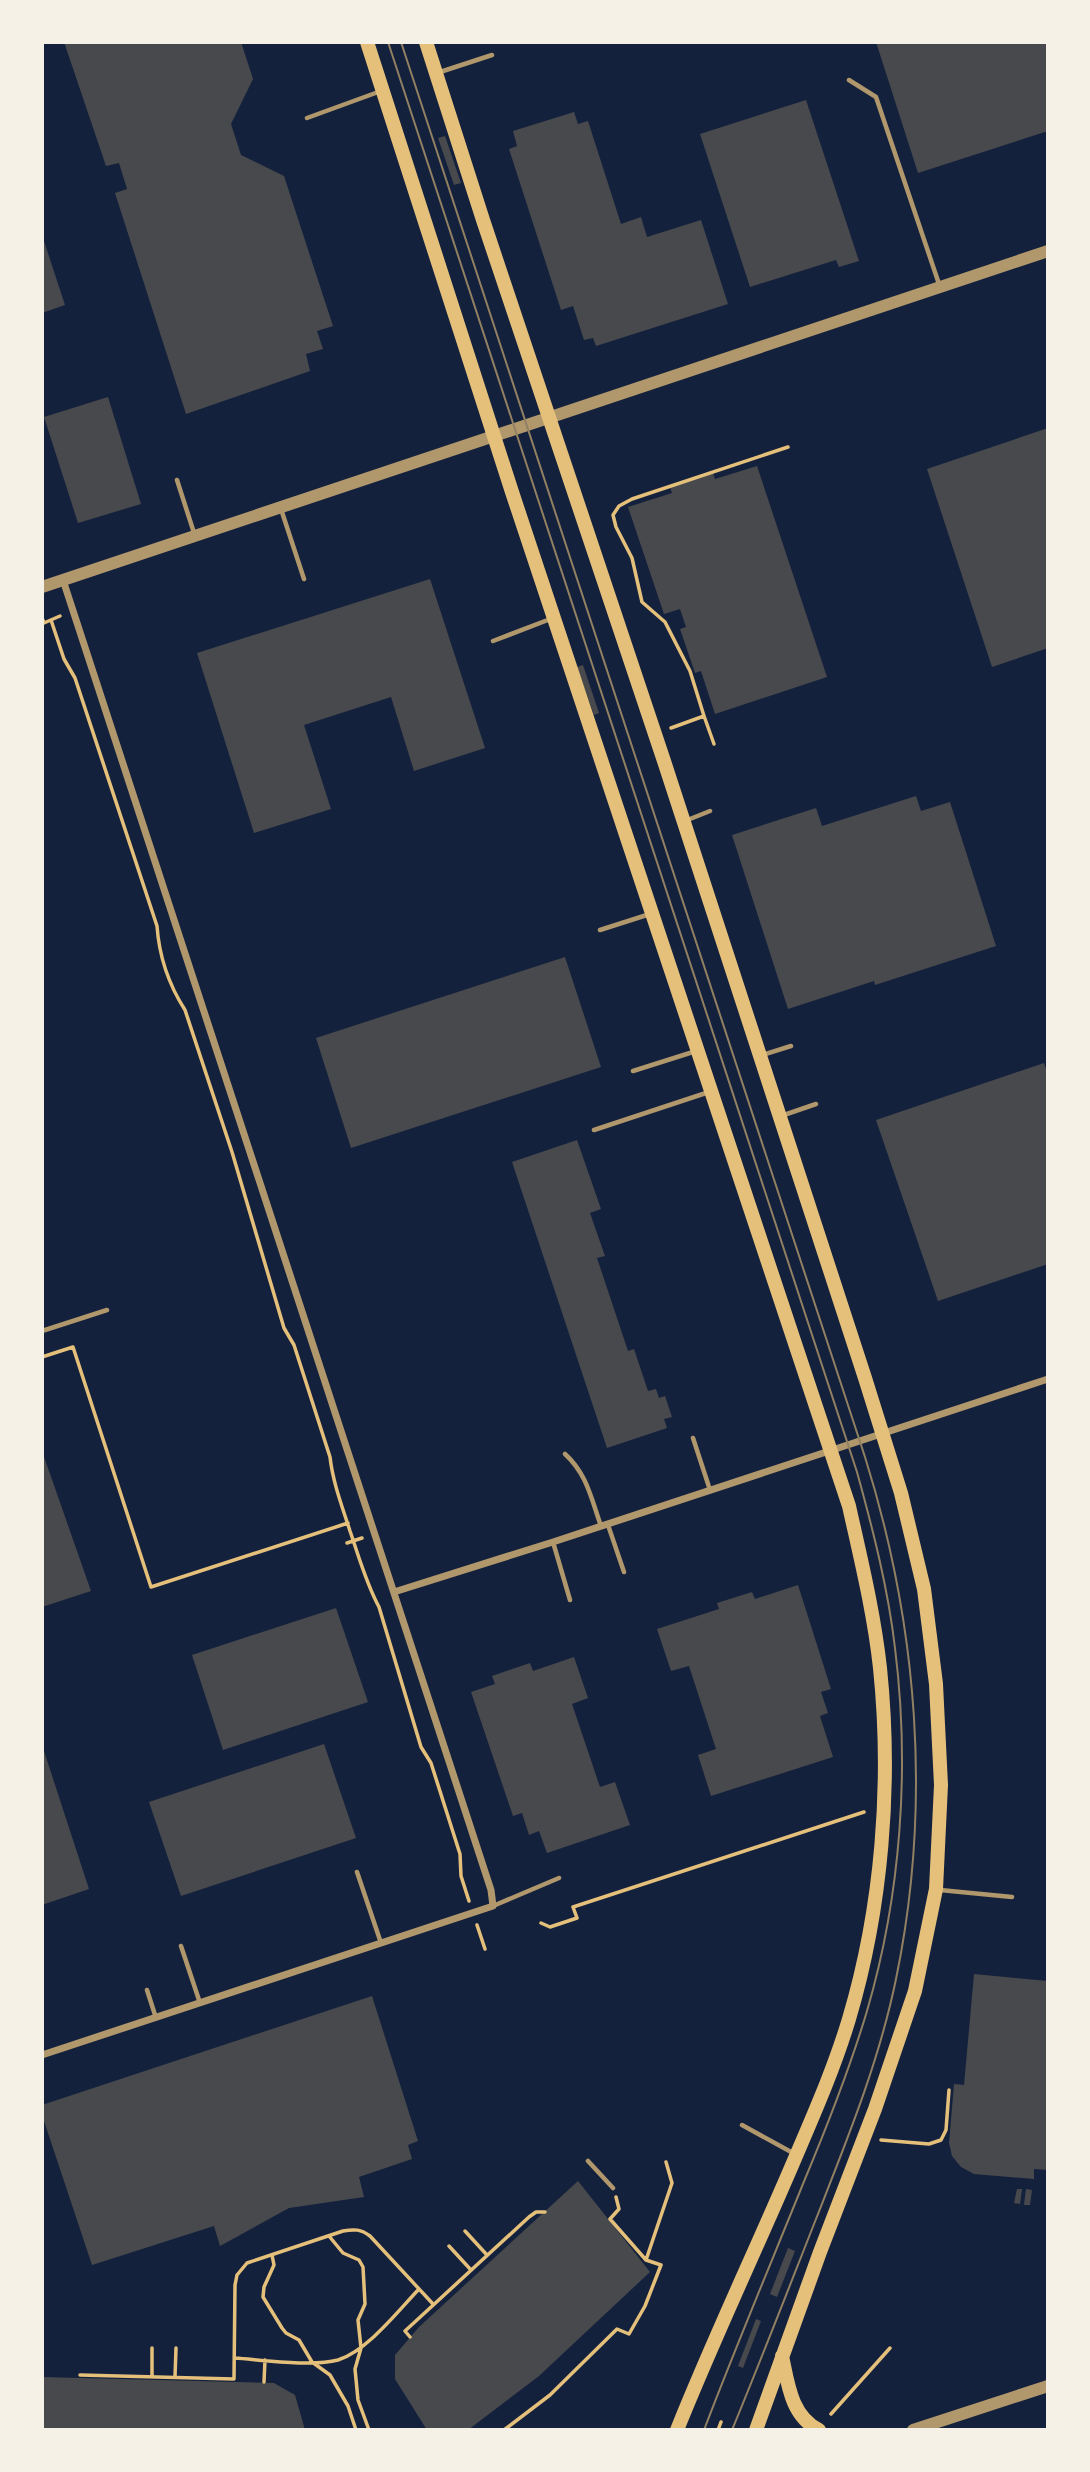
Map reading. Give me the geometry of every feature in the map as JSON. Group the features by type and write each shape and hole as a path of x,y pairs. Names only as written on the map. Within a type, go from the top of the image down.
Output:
{"main road":[{"path":"367,42 651,914 849,1506 866,1580 880,1668 885,1756 881,1845 869,1933 849,2019 819,2104 677,2430"},
{"path":"426,42 883,1433 901,1493 924,1589 936,1684 941,1785 936,1889 915,1991 876,2109 756,2430"},
{"path":"782,2355 790,2393 800,2415 819,2430"}],"street":[{"path":"42,587 1048,251"},
{"path":"42,2055 492,1906 491,1890 63,580"},
{"path":"394,1592 1048,1378"},
{"path":"913,2430 1048,2386"}],"lane":[{"path":"436,73 492,55"},
{"path":"849,80 876,97 940,287"},
{"path":"307,118 382,90"},
{"path":"177,480 195,537"},
{"path":"280,509 304,579"},
{"path":"493,641 554,618"},
{"path":"684,821 710,811"},
{"path":"600,930 651,914"},
{"path":"760,1056 791,1046"},
{"path":"633,1071 698,1050"},
{"path":"594,1130 710,1092"},
{"path":"780,1116 817,1104"},
{"path":"42,1331 107,1310"},
{"path":"693,1438 710,1490"},
{"path":"565,1454 584,1476 624,1572"},
{"path":"553,1542 570,1600"},
{"path":"358,1872 381,1943"},
{"path":"492,1906 559,1878"},
{"path":"936,1889 1012,1897"},
{"path":"181,1946 200,2003"},
{"path":"147,1990 156,2018"},
{"path":"742,2124 796,2155"},
{"path":"588,2161 613,2188"}],"path":[{"path":"714,744 690,671 665,622 642,602 632,558 616,527 614,515 620,506 632,499 788,447"},
{"path":"42,618 44,623 60,616"},
{"path":"51,620 64,659 75,678 116,798 157,926 158,943 174,993 184,1010 232,1152 264,1257 270,1286 284,1328 294,1345 330,1457 332,1476 370,1591 383,1619 421,1747 430,1763 460,1854 461,1876 465,1889"},
{"path":"671,728 704,716"},
{"path":"42,1357 73,1347 151,1587 348,1523"},
{"path":"347,1543 366,1537"},
{"path":"541,1923 550,1927 577,1918 573,1907 864,1812"},
{"path":"881,2140 929,2144 941,2140 946,2130 948,2090"},
{"path":"646,2260 672,2183 666,2162"},
{"path":"504,2430 550,2395 617,2329 629,2334 645,2306 661,2265 646,2260 610,2219 620,2210 613,2188"},
{"path":"410,2337 405,2331 433,2304 529,2217 536,2212 545,2212"},
{"path":"79,2375 234,2379 237,2275 247,2263 343,2231 363,2231 433,2304"},
{"path":"465,2231 487,2255"},
{"path":"328,2236 344,2253 359,2260 363,2267 366,2304 358,2320 361,2348 355,2369 358,2400 369,2430"},
{"path":"449,2246 471,2270"},
{"path":"272,2255 274,2266 264,2287 263,2297 286,2333 299,2340 312,2362 330,2375 348,2406 356,2430"},
{"path":"235,2358 312,2362 338,2360 361,2348 419,2289"},
{"path":"152,2348 152,2377"},
{"path":"175,2377 176,2348"},
{"path":"831,2414 890,2348"},
{"path":"264,2382 265,2360"},
{"path":"718,2430 721,2422"}],"building":[{"path":"64,42 241,42 253,79 231,124 241,155 284,176 333,326 317,331 323,349 306,354 310,371 186,414 115,193 127,189 119,163 106,166"},
{"path":"876,42 1048,42 1048,131 918,173"},
{"path":"806,100 859,261 839,267 836,260 750,287 700,134"},
{"path":"574,112 578,124 588,121 621,224 641,217 647,237 701,220 728,304 596,346 593,338 584,340 573,306 561,310 509,149 517,146 513,131"},
{"path":"445,136 461,183 454,185 438,138"},
{"path":"42,235 65,305 42,313"},
{"path":"108,397 141,504 78,523 44,417"},
{"path":"1048,428 1048,648 992,667 927,469"},
{"path":"757,466 827,677 715,714 701,671 695,673 680,629 686,627 680,609 664,614 628,507 672,493 670,487 713,473 715,479"},
{"path":"430,579 485,748 414,771 391,697 304,725 331,809 254,833 197,653"},
{"path":"583,665 599,713 594,715 577,667"},
{"path":"916,796 921,811 950,802 996,946 875,985 874,981 788,1009 732,835 816,808 822,826"},
{"path":"565,957 601,1067 351,1148 316,1038"},
{"path":"1044,1063 1048,1075 1048,1264 938,1301 876,1120"},
{"path":"577,1140 601,1209 590,1213 605,1256 597,1258 628,1351 634,1349 648,1391 656,1389 659,1398 665,1396 672,1417 664,1419 667,1428 607,1448 512,1162"},
{"path":"42,1451 91,1591 42,1607"},
{"path":"798,1585 831,1689 821,1692 828,1713 820,1716 833,1757 711,1796 698,1755 716,1749 689,1666 671,1671 657,1629 719,1609 717,1603 752,1592 755,1599"},
{"path":"336,1608 368,1702 223,1750 192,1655"},
{"path":"574,1657 588,1698 572,1704 600,1787 615,1782 630,1825 547,1853 539,1831 529,1835 522,1813 513,1816 471,1692 495,1684 492,1676 530,1663 533,1671"},
{"path":"324,1744 356,1838 181,1896 149,1802"},
{"path":"42,1749 89,1889 42,1905"},
{"path":"974,1974 1048,1981 1048,2170 1034,2169 1034,2179 974,2174 961,2167 952,2156 949,2143 954,2084 964,2085"},
{"path":"372,1996 418,2141 408,2145 412,2159 359,2177 364,2197 289,2208 220,2246 214,2226 92,2265 42,2115 42,2105"},
{"path":"578,2181 650,2272 539,2376 468,2430 427,2430 395,2379 395,2355 419,2327"},
{"path":"1017,2189 1022,2189 1020,2204 1014,2203"},
{"path":"1026,2189 1032,2190 1030,2205 1024,2205"},
{"path":"788,2248 795,2251 777,2297 770,2294"},
{"path":"756,2319 761,2321 743,2368 738,2366"},
{"path":"42,2377 274,2383 295,2395 305,2430 42,2430"}],"tram line":[{"path":"388,42 857,1472 879,1559 895,1648 902,1739 902,1785 895,1877 879,1967 838,2096 704,2430"},
{"path":"401,42 865,1457 883,1521 908,1651 914,1716 914,1848 907,1914 889,2010 850,2130 732,2430"}]}
